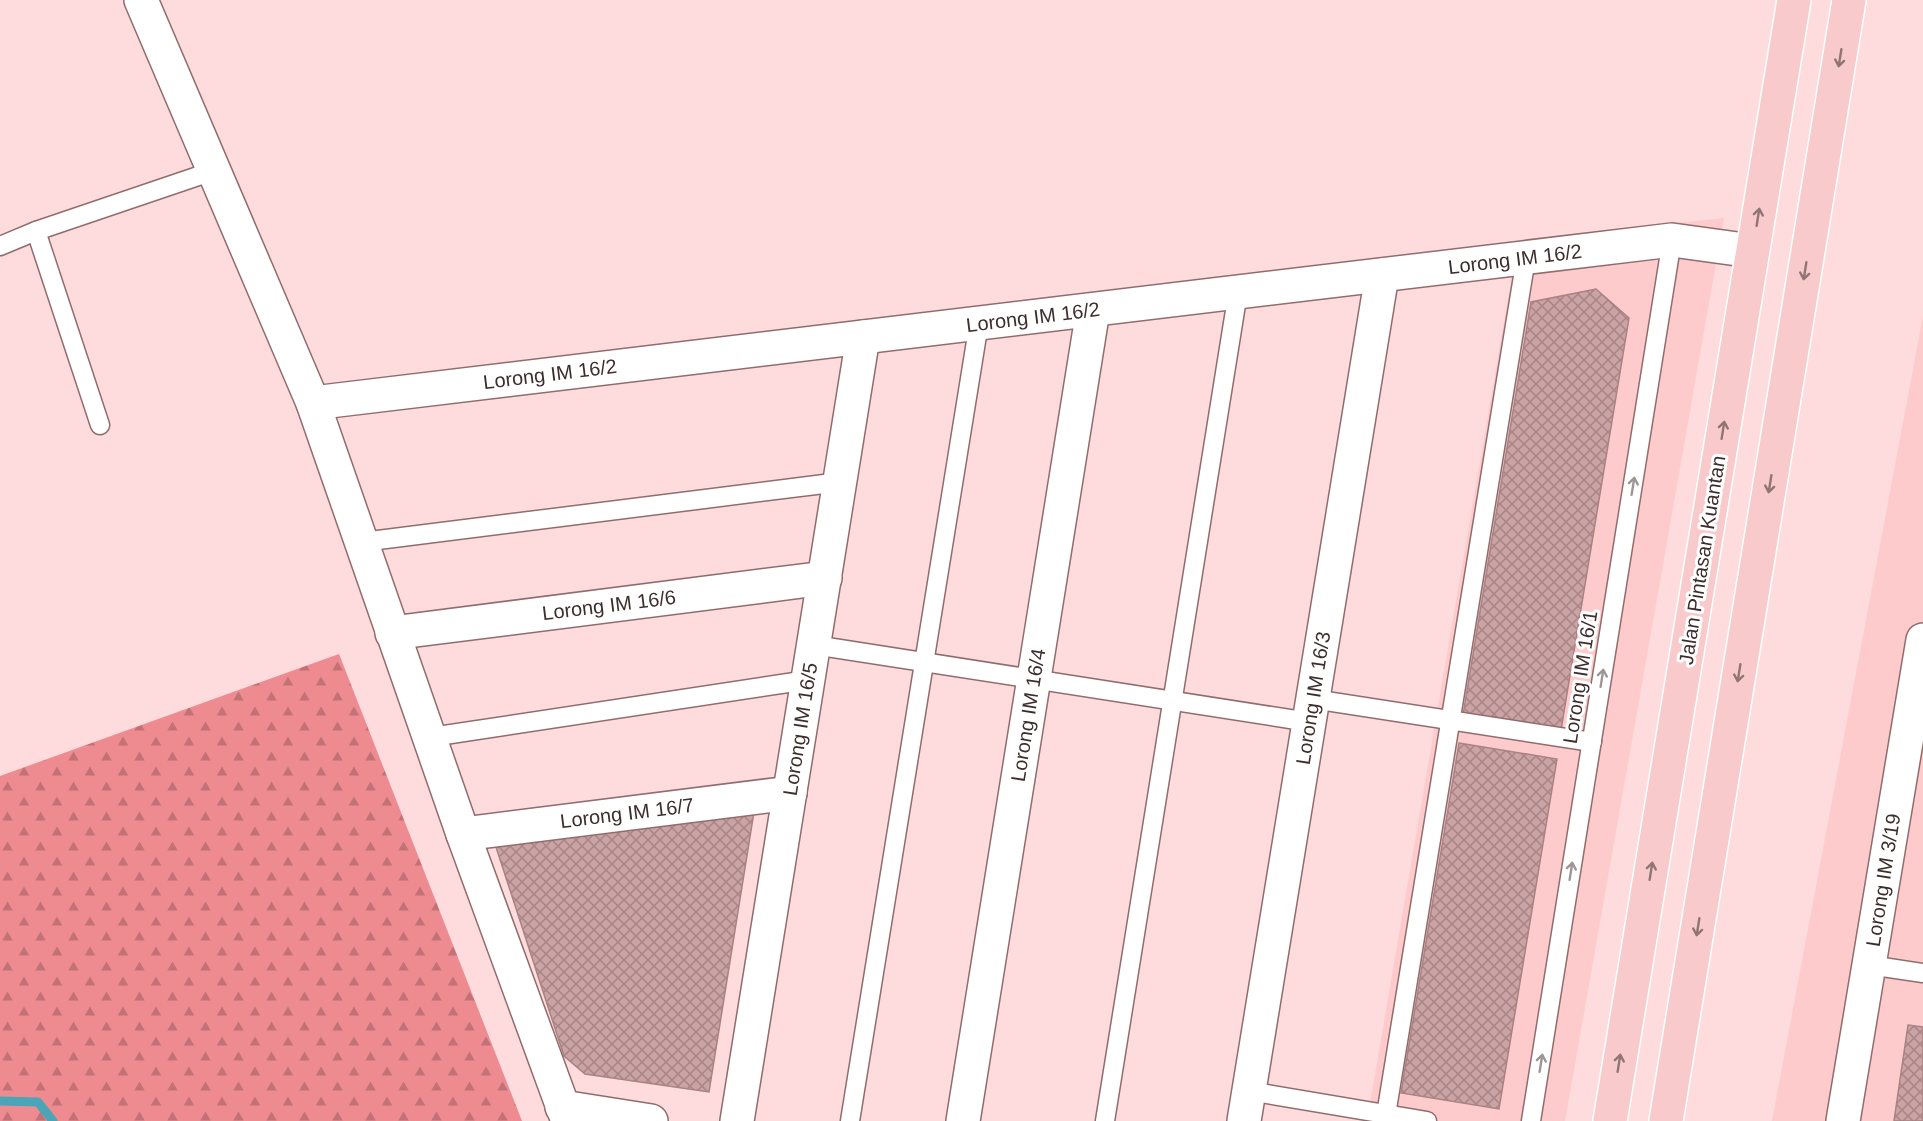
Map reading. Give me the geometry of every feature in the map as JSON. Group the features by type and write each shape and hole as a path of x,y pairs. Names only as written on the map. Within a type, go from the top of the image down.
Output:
{"highway":[{"name":"Jalan Pintasan Kuantan","path":"1610,1121 1794,0"},
{"path":"1666,1121 1849,0"}],"street":[{"path":"141,0 216,170 313,403 463,834 565,1114 651,1121"},
{"name":"Lorong IM 16/2","path":"313,403 1672,240 1752,250"},
{"name":"Lorong IM 16/3","path":"1247,1106 1382,275"},
{"name":"Lorong IM 16/4","path":"963,1121 1093,310"},
{"name":"Lorong IM 16/5","path":"737,1121 863,337"},
{"name":"Lorong IM 16/6","path":"392,633 825,578"},
{"name":"Lorong IM 3/19","path":"1843,1121 1923,640"},
{"name":"Lorong IM 16/7","path":"463,834 790,793"}],"lane":[{"path":"0,246 36,231 216,170"},
{"path":"36,231 100,425"},
{"name":"Lorong IM 16/1","path":"1531,1121 1672,240"},
{"path":"1386,1117 1526,258"},
{"path":"1105,1121 1238,292"},
{"path":"850,1121 979,323"},
{"path":"362,542 840,482"},
{"path":"814,645 1173,701 1450,720 1592,742"},
{"path":"430,737 808,680"},
{"path":"1869,965 1923,974"},
{"path":"1247,1106 1427,1121"}],"shaded area":[{"path":"1724,218 1565,1121 1367,1121 1518,240"},
{"path":"1923,316 1923,1121 1772,1121"}],"green space":[{"path":"339,654 522,1121 0,1121 0,776"}],"building":[{"path":"1596,289 1629,318 1561,730 1463,715 1531,302"},
{"path":"1459,743 1557,759 1499,1109 1401,1093"},
{"path":"754,812 709,1092 585,1074 564,1056 496,847"},
{"path":"1908,1025 1923,1027 1923,1121 1894,1121"}],"waterway":[{"path":"0,1101 38,1102 53,1121"}]}
